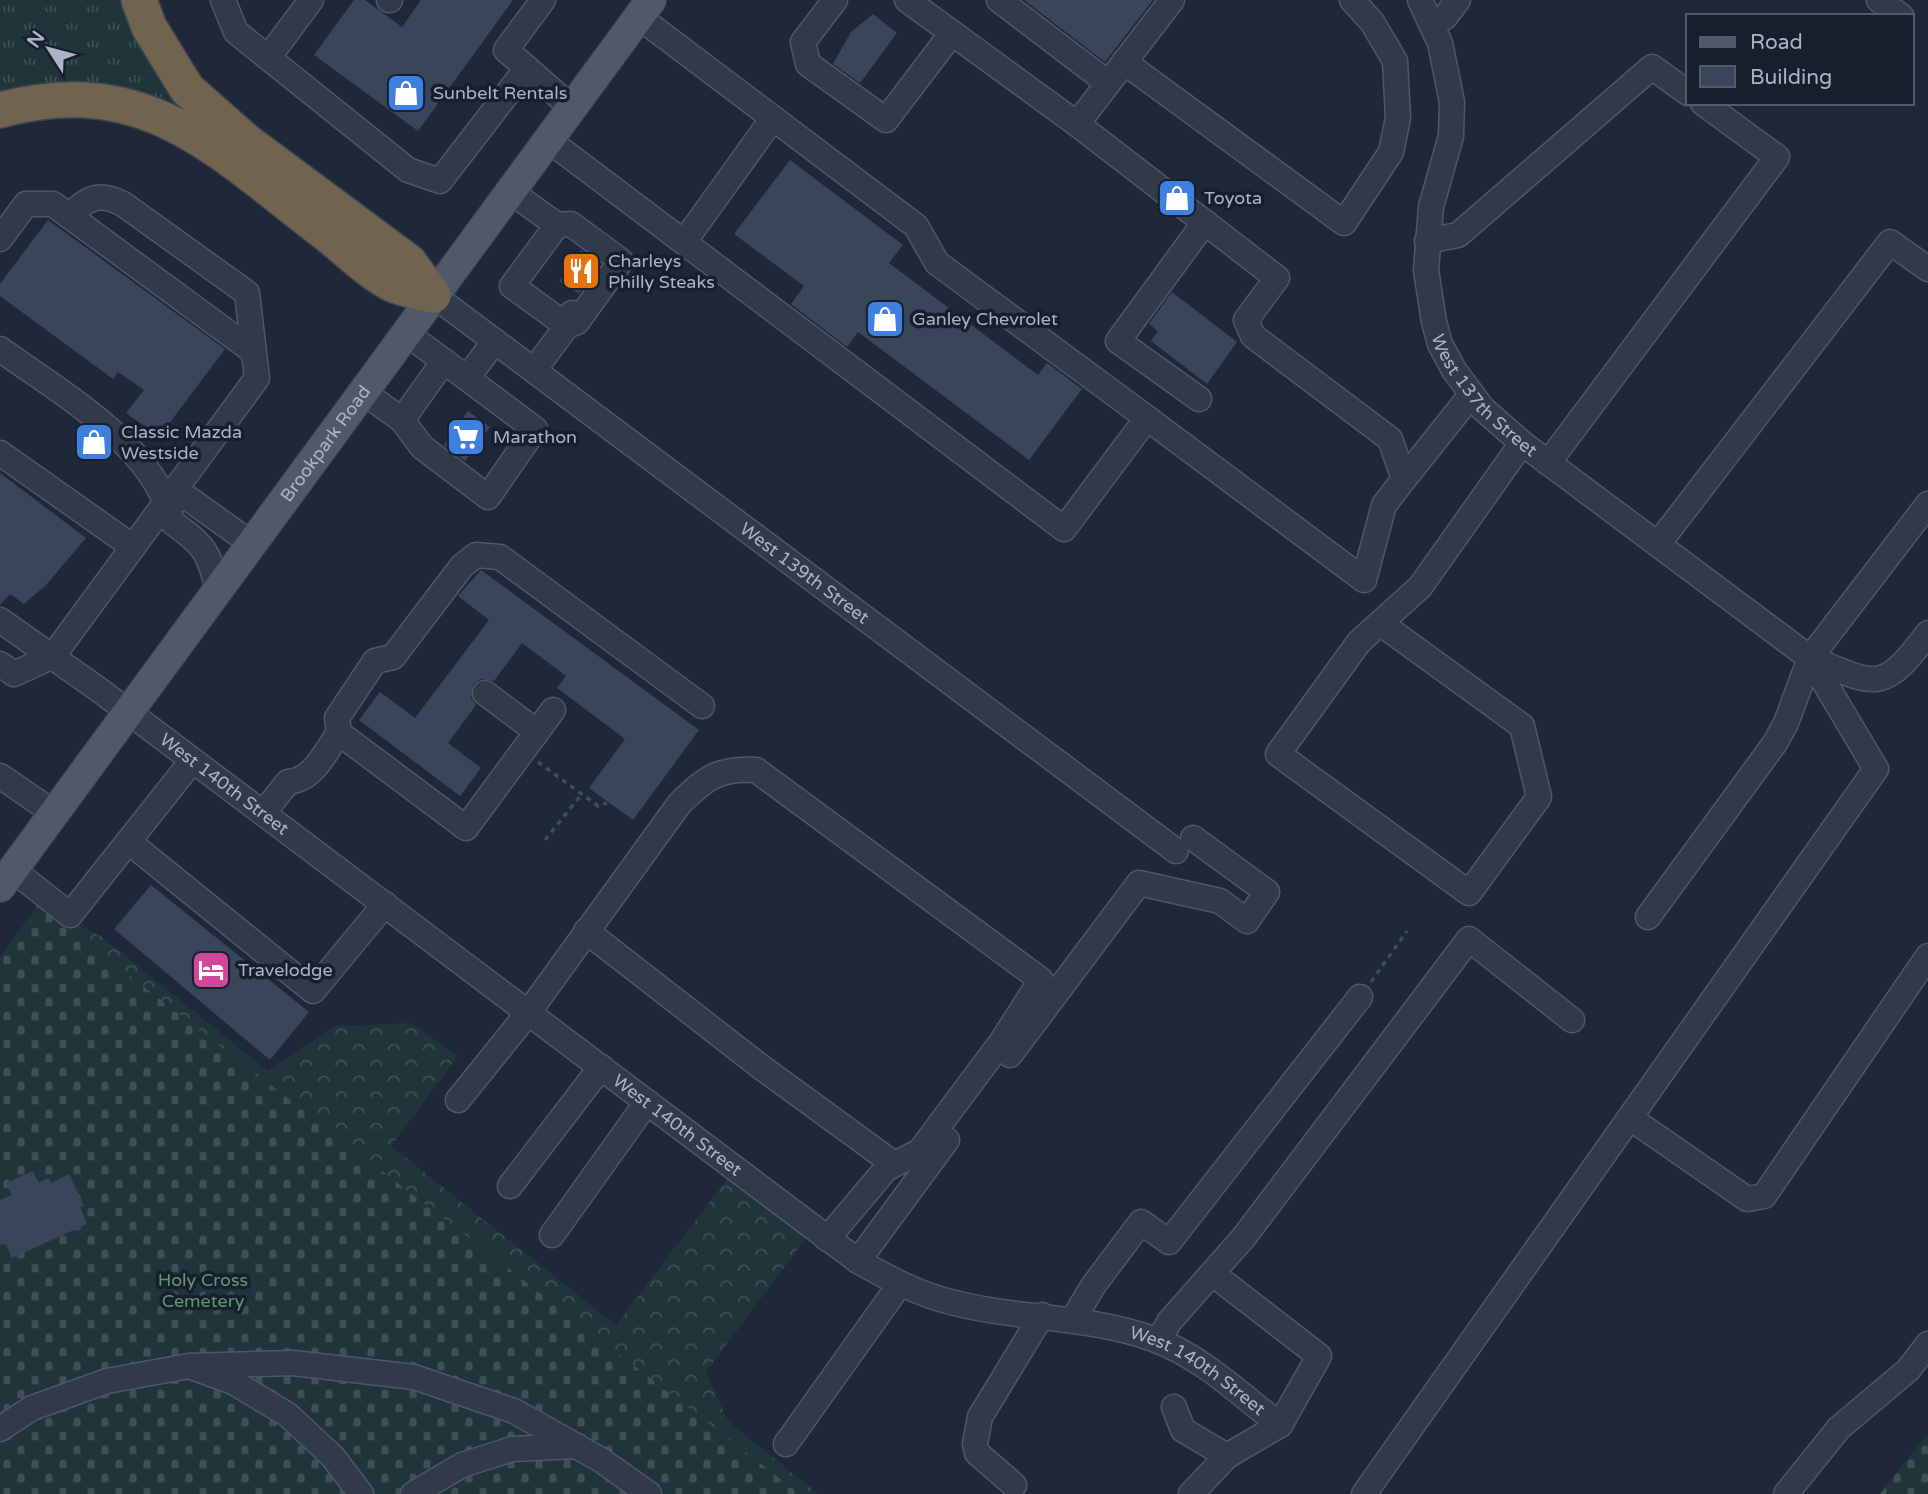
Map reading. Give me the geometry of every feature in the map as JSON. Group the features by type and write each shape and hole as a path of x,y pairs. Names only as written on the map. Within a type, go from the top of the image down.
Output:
{"highway":[{"path":"139,0 149,27 187,89 246,141 409,262 433,295"},
{"path":"0,110 23,104 77,98 129,105 148,111 215,150 392,284 433,295"}],"main road":[{"name":"Brookpark Road","path":"7,879 645,8"}],"street":[{"path":"223,0 236,32 408,170 440,181 527,68"},
{"path":"268,58 311,0"},
{"path":"543,0 506,50 572,107"},
{"path":"835,0 803,42 808,64 886,120 952,33"},
{"path":"907,0 1077,124 1277,278 1246,320 1253,336 1390,439 1404,478"},
{"path":"999,0 1108,83"},
{"path":"1077,124 1172,0"},
{"path":"1124,62 1344,223 1391,152 1398,118 1395,61 1372,22 1352,0"},
{"name":"West 137th Street","path":"1420,0 1432,24 1447,67 1451,125 1427,240 1430,299 1440,344 1471,395 1522,443 1810,658"},
{"path":"1432,24 1445,17 1458,0"},
{"path":"1878,0 1898,14"},
{"path":"645,8 773,118 916,226 937,263 1364,580 1384,505 1471,395"},
{"path":"1427,240 1458,235 1652,67 1686,92"},
{"path":"1548,463 1777,157 1706,105"},
{"path":"684,242 773,118"},
{"path":"547,139 1064,529 1147,418"},
{"path":"511,192 557,225 570,225 621,261 577,322 567,326 534,370"},
{"path":"0,664 14,674 52,656 257,378 247,293 108,196 93,197 81,204 70,216"},
{"path":"0,239 26,204 53,204 253,351"},
{"path":"1199,400 1118,341 1205,222"},
{"path":"557,225 512,285 567,326"},
{"path":"1658,544 1890,242 1928,269"},
{"name":"West 139th Street","path":"433,295 1184,845 1267,892 1247,921 1220,901 1139,883 858,1261"},
{"path":"363,392 401,420 422,447 488,497 535,429 406,333"},
{"path":"467,378 495,341"},
{"path":"0,349 121,438 167,498 172,522 203,546 210,558 218,590"},
{"path":"401,420 444,361"},
{"path":"1380,623 1522,726 1539,797 1469,894 1278,754 1359,642 1380,623 1420,587 1522,443"},
{"path":"0,453 134,547"},
{"path":"167,498 189,499 252,544"},
{"path":"1648,917 1775,743 1810,658 1928,504"},
{"path":"263,813 288,782 310,775 339,733 337,718 375,661 393,657 462,566 476,555 500,557 702,706"},
{"name":"West 140th Street","path":"0,620 385,904 858,1261 900,1284 952,1303 1073,1318 1117,1327 1159,1341 1212,1373 1280,1425"},
{"path":"1810,658 1864,680 1881,681 1894,674 1926,640"},
{"path":"1364,1494 1876,769 1810,658"},
{"path":"485,693 537,732"},
{"path":"339,733 466,828 553,710"},
{"path":"7,879 70,915 192,761"},
{"path":"458,1100 528,1013 680,803 705,779 731,768 756,770 1041,980 1002,1041 920,1151 886,1168 827,1239"},
{"path":"0,776 54,813"},
{"path":"129,842 313,991 385,904"},
{"path":"586,931 894,1164"},
{"path":"1159,1341 1170,1322 1244,1237 1469,939 1572,1020"},
{"path":"1630,1118 1747,1199 1764,1196 1928,956"},
{"path":"1073,1318 1093,1286 1142,1222 1169,1242 1360,998"},
{"path":"510,1186 601,1067"},
{"path":"552,1235 648,1102"},
{"path":"1191,1494 1227,1456 1280,1425 1320,1356 1213,1274"},
{"path":"786,1444 900,1284"},
{"path":"1014,1485 977,1453 976,1431 980,1417 1042,1315"},
{"path":"1786,1494 1839,1428 1908,1370 1928,1343"},
{"path":"0,1429 32,1408 107,1381 189,1366 293,1363 414,1377 514,1411 577,1446 649,1494"},
{"path":"189,1366 233,1382 288,1415 333,1457 361,1494"},
{"path":"1174,1407 1183,1430 1227,1456"},
{"path":"413,1494 462,1465 512,1449 577,1446"}],"path":[{"path":"537,761 598,806 607,803"},
{"path":"545,840 581,794"},
{"path":"1360,998 1408,931"}],"green space":[{"path":"0,0 128,0 184,101 177,113 0,101"},
{"path":"38,905 102,937 268,1071 335,1026 411,1023 458,1056 391,1146 616,1325 727,1179 806,1238 706,1372 728,1421 818,1494 749,1494"},
{"name":"Holy Cross Cemetery","path":"38,905 800,1494 0,1494 0,957"},
{"path":"1928,1433 1928,1494 1880,1494"}],"building":[{"name":"Sunbelt Rentals","path":"354,0 365,0 402,27 421,0 513,0 418,131 314,55"},
{"path":"1024,0 1153,0 1105,62"},
{"path":"873,14 897,33 860,83 833,64 851,32"},
{"name":"Ganley Chevrolet","path":"790,160 903,245 889,263 1038,375 1047,363 1082,389 1029,460 858,332 847,347 791,304 804,286 734,234"},
{"path":"48,220 225,349 159,437 126,413 144,390 118,372 113,379 0,296 0,284"},
{"name":"Charleys Philly Steaks","path":"581,250 600,264 579,294 559,281"},
{"path":"1172,292 1237,342 1207,384 1151,341 1158,331 1149,324"},
{"name":"Marathon","path":"468,411 490,427 465,461 444,445"},
{"path":"0,473 86,538 45,586 24,604 10,594 0,605"},
{"path":"481,570 699,730 633,820 589,788 625,739 557,688 566,676 522,643 494,681 480,679 473,685 471,698 476,705 448,743 481,768 460,796 359,720 380,692 415,718 489,620 458,596"},
{"name":"Travelodge","path":"151,885 309,1012 270,1060 114,929"},
{"path":"33,1171 38,1183 49,1178 51,1183 69,1174 84,1206 80,1207 87,1224 12,1258 5,1243 0,1245 0,1200 12,1195 6,1183"}],"place":[{"name":"Sunbelt Rentals","path":"406,93"},
{"name":"Toyota","path":"1177,198"},
{"name":"Charleys Philly Steaks","path":"581,271"},
{"name":"Ganley Chevrolet","path":"885,319"},
{"name":"Marathon","path":"466,437"},
{"name":"Classic Mazda Westside","path":"94,442"},
{"name":"Travelodge","path":"211,970"}]}
